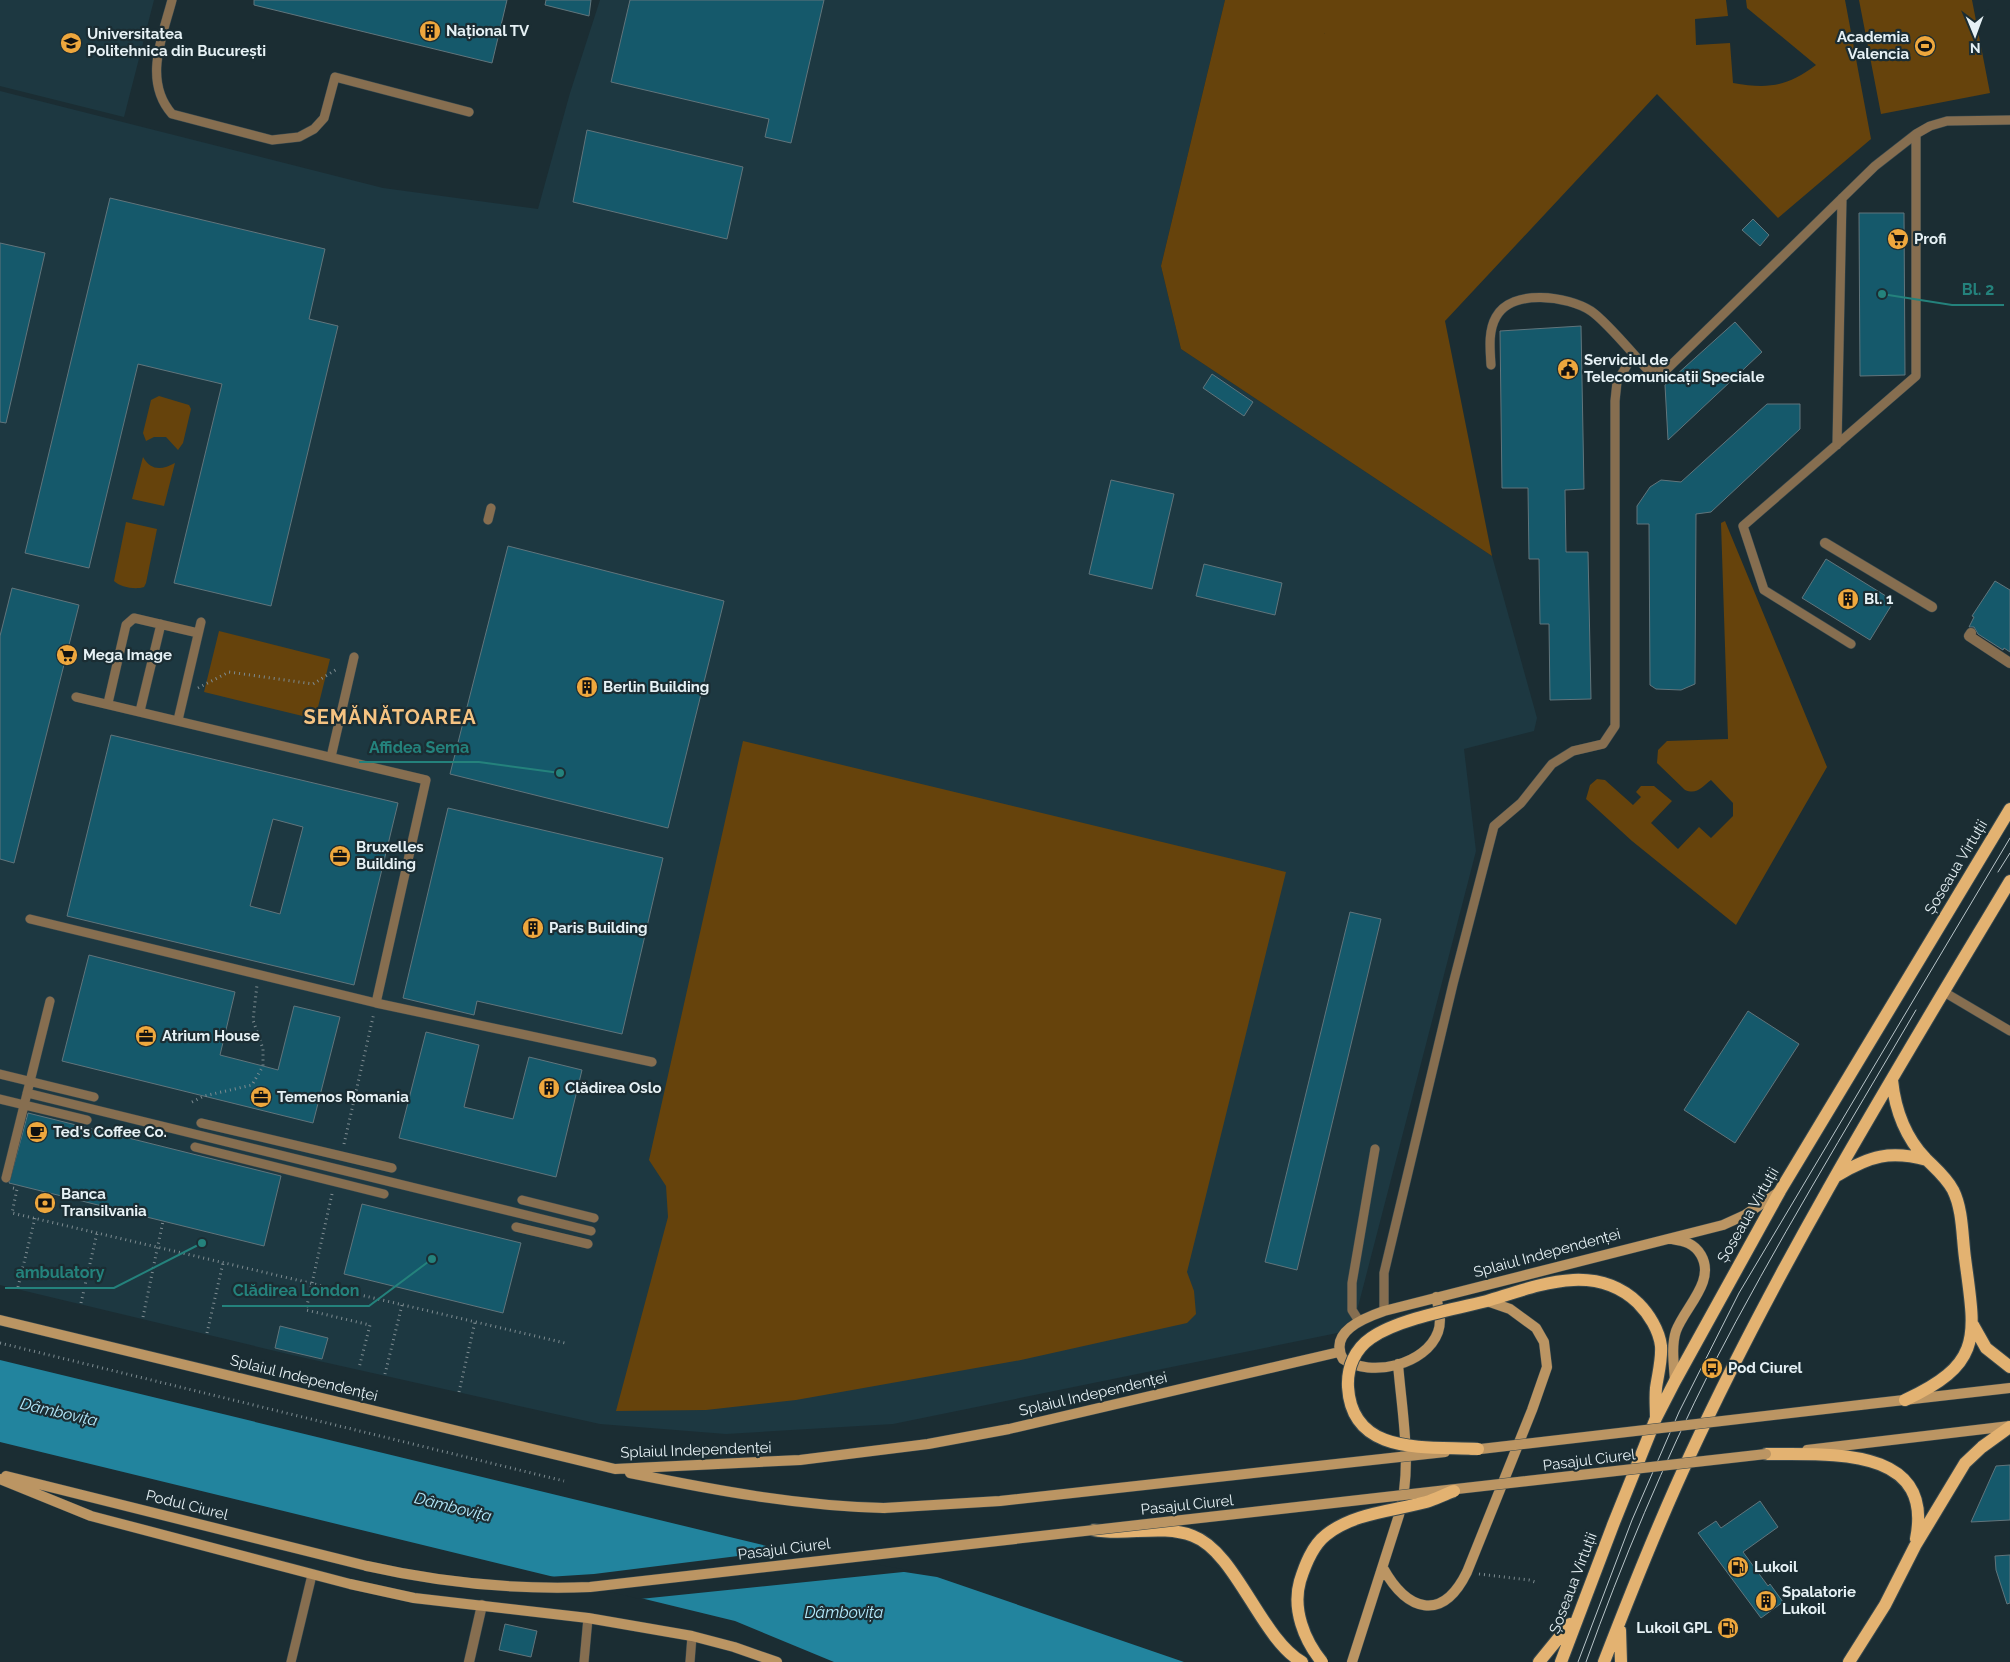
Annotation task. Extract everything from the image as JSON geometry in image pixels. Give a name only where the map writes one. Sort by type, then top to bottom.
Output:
[{"type":"main road","name":"Șoseaua Virtuții","points":[[1561,1662],[1578,1614],[1656,1418],[1675,1381],[1780,1191],[2010,809]]},
{"type":"main road","points":[[1604,1662],[1690,1454],[1761,1313],[1836,1176],[2010,881]]},
{"type":"main road","points":[[1892,1080],[1899,1116],[1926,1160],[1946,1179],[1956,1198],[1973,1324],[1986,1348],[2010,1367]]},
{"type":"main road","points":[[1836,1176],[1878,1156],[1894,1154],[1926,1160]]},
{"type":"main road","name":"Splaiul Independenței","points":[[0,1320],[615,1469],[800,1460],[928,1444],[1009,1429],[1339,1352],[1339,1345],[1344,1334],[1359,1321],[1384,1310],[1734,1221],[1780,1191]]},
{"type":"main road","name":"Splaiul Independenței","points":[[1666,1238],[1688,1242],[1694,1246],[1702,1256],[1706,1267],[1702,1284],[1674,1337],[1675,1381]]},
{"type":"main road","points":[[1478,1449],[1398,1445],[1382,1441],[1369,1432],[1355,1414],[1350,1402],[1348,1379],[1355,1355],[1373,1336],[1406,1322],[1487,1301],[1545,1283],[1571,1278],[1596,1280],[1628,1294],[1649,1317],[1660,1344],[1661,1360],[1655,1399],[1656,1418]]},
{"type":"main road","points":[[1339,1352],[1349,1363],[1362,1367],[1398,1364],[1417,1356],[1434,1340],[1440,1322],[1436,1298]]},
{"type":"main road","points":[[1382,1568],[1400,1594],[1408,1600],[1425,1605],[1442,1602],[1452,1596],[1466,1572],[1532,1410],[1547,1367],[1544,1342],[1536,1328],[1524,1317],[1510,1309],[1487,1301]]},
{"type":"main road","points":[[1905,1400],[1927,1390],[1956,1367],[1965,1352],[1973,1324]]},
{"type":"main road","points":[[1352,1662],[1401,1509],[1405,1484],[1398,1364]]},
{"type":"main road","name":"Pasajul Ciurel","points":[[615,1469],[766,1498],[823,1505],[884,1508],[1000,1502],[2010,1388]]},
{"type":"main road","points":[[1849,1662],[1885,1605],[1915,1546],[1965,1463],[1982,1446],[2010,1427]]},
{"type":"main road","name":"Pasajul Ciurel","points":[[367,1566],[469,1585],[532,1589],[590,1587],[2010,1427]]},
{"type":"main road","points":[[1766,1454],[1858,1458],[1875,1461],[1889,1468],[1909,1486],[1915,1498],[1919,1520],[1915,1546]]},
{"type":"main road","name":"Podul Ciurel","points":[[0,1475],[367,1566]]},
{"type":"main road","points":[[0,1479],[91,1516],[312,1575],[414,1598],[588,1618],[692,1636],[734,1647],[777,1662]]},
{"type":"main road","points":[[1322,1662],[1306,1637],[1297,1605],[1302,1575],[1314,1549],[1325,1536],[1346,1523],[1428,1501],[1454,1491]]},
{"type":"main road","points":[[1094,1530],[1111,1533],[1182,1533],[1204,1541],[1222,1560],[1286,1650],[1302,1662]]},
{"type":"main road","points":[[1539,1662],[1578,1614]]},
{"type":"main road","points":[[1621,1619],[1621,1662]]},
{"type":"street","points":[[1826,543],[1932,607]]},
{"type":"street","points":[[1971,633],[1969,636],[2010,663]]},
{"type":"street","points":[[469,1662],[482,1606]]},
{"type":"lane","points":[[172,0],[158,55],[156,72],[157,87],[162,103],[172,114],[272,140],[299,137],[314,129],[324,118],[334,77],[469,112]]},
{"type":"lane","points":[[1491,365],[1490,329],[1497,315],[1509,304],[1540,298],[1562,299],[1578,304],[1593,312],[1647,369],[1657,372],[1667,369],[1875,166],[1916,134],[1930,126],[1947,122],[2010,120]]},
{"type":"lane","points":[[1851,644],[1764,590],[1743,526],[1916,376],[1916,134]]},
{"type":"lane","points":[[1837,445],[1842,198]]},
{"type":"lane","points":[[1384,1310],[1384,1273],[1428,1098],[1453,984],[1494,826],[1521,803],[1552,764],[1572,751],[1603,744],[1615,726],[1615,401],[1617,382],[1633,355]]},
{"type":"lane","points":[[488,520],[491,508]]},
{"type":"lane","points":[[108,703],[126,625],[134,618],[198,633]]},
{"type":"lane","points":[[178,720],[201,622]]},
{"type":"lane","points":[[140,711],[161,624]]},
{"type":"lane","points":[[331,758],[354,656]]},
{"type":"lane","points":[[76,696],[426,780],[376,1003]]},
{"type":"lane","points":[[30,920],[376,1003],[652,1062]]},
{"type":"lane","points":[[1944,992],[2010,1031]]},
{"type":"lane","points":[[6,1178],[50,1001]]},
{"type":"lane","points":[[0,1074],[94,1097]]},
{"type":"lane","points":[[28,1094],[591,1231]]},
{"type":"lane","points":[[0,1100],[87,1120]]},
{"type":"lane","points":[[201,1123],[392,1168]]},
{"type":"lane","points":[[195,1147],[384,1194]]},
{"type":"lane","points":[[1359,1321],[1352,1310],[1352,1283],[1375,1149]]},
{"type":"lane","points":[[522,1200],[594,1218]]},
{"type":"lane","points":[[516,1227],[588,1244]]},
{"type":"lane","points":[[291,1662],[312,1575]]},
{"type":"lane","points":[[584,1662],[588,1618]]},
{"type":"lane","points":[[690,1662],[692,1636]]},
{"type":"path","points":[[186,686],[200,688],[229,672],[313,684],[354,656]]},
{"type":"path","points":[[192,1102],[204,1096],[252,1085],[263,1066],[263,1049],[253,1020],[256,990],[260,975]]},
{"type":"path","points":[[341,1155],[376,1003]]},
{"type":"path","points":[[6,1178],[4,1186],[18,1189],[12,1213],[565,1344]]},
{"type":"path","points":[[335,1182],[306,1310],[370,1325],[359,1368]]},
{"type":"path","points":[[18,1287],[34,1218]]},
{"type":"path","points":[[143,1317],[163,1221]]},
{"type":"path","points":[[81,1302],[98,1233]]},
{"type":"path","points":[[207,1332],[224,1263]]},
{"type":"path","points":[[385,1374],[402,1305]]},
{"type":"path","points":[[459,1392],[474,1322]]},
{"type":"path","points":[[0,1344],[564,1481]]},
{"type":"path","points":[[1466,1572],[1538,1583]]},
{"type":"shaded area","name":"Universitatea Politehnica din București","points":[[0,0],[154,0],[124,117],[0,86]]},
{"type":"shaded area","points":[[600,0],[1225,0],[1161,266],[1181,349],[1492,556],[1537,718],[1534,731],[1464,749],[1476,851],[1352,1330],[893,1424],[726,1434],[600,1424],[292,1355],[0,1285],[0,91],[383,188],[538,209],[570,93]]},
{"type":"shaded area","points":[[1225,0],[1726,0],[1728,16],[1695,19],[1696,45],[1730,43],[1733,83],[1767,86],[1796,78],[1816,65],[1747,8],[1746,0],[1845,0],[1871,139],[1778,218],[1657,94],[1445,321],[1492,556],[1181,349],[1161,266]]},
{"type":"shaded area","name":"Academia Valencia","points":[[1859,0],[1972,0],[1990,93],[1881,114]]},
{"type":"shaded area","points":[[159,396],[189,405],[191,409],[183,443],[178,450],[166,437],[154,437],[146,441],[143,433],[151,400]]},
{"type":"shaded area","points":[[143,457],[146,462],[157,468],[175,463],[164,506],[132,499]]},
{"type":"shaded area","points":[[1725,521],[1827,767],[1736,925],[1632,841],[1586,799],[1590,785],[1597,779],[1605,780],[1633,805],[1641,797],[1636,792],[1641,786],[1654,786],[1672,801],[1651,823],[1678,849],[1699,827],[1711,838],[1733,816],[1733,803],[1711,780],[1696,791],[1685,790],[1657,763],[1658,750],[1667,741],[1728,739],[1721,523]]},
{"type":"shaded area","points":[[126,522],[157,529],[144,587],[128,587],[114,581]]},
{"type":"shaded area","points":[[219,631],[330,659],[315,719],[204,692]]},
{"type":"shaded area","points":[[743,741],[1286,872],[1187,1272],[1194,1291],[1196,1314],[1187,1323],[1021,1360],[796,1400],[706,1410],[616,1411],[668,1217],[666,1186],[649,1160]]},
{"type":"water","name":"Dâmbovița","points":[[0,1360],[779,1549],[859,1565],[937,1577],[1184,1662],[834,1662],[735,1621],[0,1442]]},
{"type":"pier","points":[[793,1549],[913,1571],[640,1599],[547,1577],[594,1574]]},
{"type":"building","name":"Național TV","points":[[254,0],[507,0],[492,63],[254,5]]},
{"type":"building","points":[[546,0],[591,0],[589,16],[545,5]]},
{"type":"building","points":[[630,0],[824,0],[791,143],[765,137],[769,119],[611,82]]},
{"type":"building","points":[[587,130],[743,167],[727,239],[573,202]]},
{"type":"building","points":[[110,198],[325,249],[309,319],[338,326],[271,606],[174,583],[222,384],[138,364],[89,568],[25,553]]},
{"type":"building","points":[[1859,213],[1904,213],[1905,375],[1860,376]]},
{"type":"building","points":[[1753,219],[1769,235],[1760,246],[1742,230]]},
{"type":"building","points":[[0,243],[45,253],[6,423],[0,422]]},
{"type":"building","points":[[1735,322],[1762,352],[1668,440],[1665,385]]},
{"type":"building","points":[[1581,326],[1584,489],[1565,490],[1566,552],[1588,552],[1591,699],[1550,700],[1549,624],[1540,624],[1539,559],[1529,559],[1528,488],[1502,488],[1500,331]]},
{"type":"building","points":[[1212,374],[1253,402],[1244,416],[1203,388]]},
{"type":"building","points":[[1767,404],[1800,404],[1800,429],[1711,512],[1696,514],[1695,684],[1681,690],[1656,689],[1650,685],[1649,524],[1637,524],[1637,506],[1650,487],[1661,480],[1681,482]]},
{"type":"building","points":[[1111,480],[1174,494],[1152,589],[1089,574]]},
{"type":"building","name":"Berlin Building","points":[[508,546],[724,601],[668,828],[450,774]]},
{"type":"building","name":"Bl. 1","points":[[1826,559],[1894,601],[1870,640],[1802,598]]},
{"type":"building","points":[[1204,564],[1282,583],[1275,615],[1196,596]]},
{"type":"building","points":[[1995,581],[2010,590],[2010,652],[2004,648],[2003,650],[1978,634],[1974,627],[1969,627],[1974,617],[1972,616]]},
{"type":"building","points":[[12,588],[79,605],[14,863],[0,859],[0,636]]},
{"type":"building","name":"Bruxelles Building","points":[[111,735],[398,803],[354,985],[67,916]],"holes":[[[273,819],[303,827],[280,914],[250,906]]]},
{"type":"building","name":"Paris Building","points":[[448,808],[663,858],[622,1034],[477,1001],[474,1015],[403,998]]},
{"type":"building","points":[[1350,912],[1381,919],[1297,1270],[1265,1262]]},
{"type":"building","name":"Atrium House","points":[[89,955],[235,992],[220,1055],[278,1070],[294,1006],[340,1017],[313,1123],[62,1061]]},
{"type":"building","points":[[1748,1011],[1799,1044],[1735,1143],[1684,1110]]},
{"type":"building","name":"Clădirea Oslo","points":[[426,1032],[479,1045],[464,1107],[513,1119],[529,1057],[582,1070],[556,1177],[399,1138]]},
{"type":"building","points":[[28,1113],[281,1176],[264,1246],[9,1183]]},
{"type":"building","points":[[362,1204],[521,1243],[503,1313],[344,1274]]},
{"type":"building","points":[[280,1326],[328,1338],[322,1359],[275,1348]]},
{"type":"building","points":[[2010,1465],[2010,1520],[1971,1522],[1996,1466]]},
{"type":"building","points":[[1760,1501],[1778,1527],[1743,1552],[1768,1586],[1770,1584],[1783,1602],[1761,1618],[1698,1533],[1716,1521],[1721,1528]]},
{"type":"building","points":[[2010,1555],[2010,1603],[2007,1604],[1996,1570],[1995,1556]]},
{"type":"building","points":[[505,1624],[537,1631],[531,1657],[499,1650]]},
{"type":"tram line","points":[[1578,1662],[1632,1520],[1679,1412],[1739,1293],[2010,838]]},
{"type":"tram line","points":[[1998,872],[2010,853]]},
{"type":"tram line","points":[[1586,1662],[1614,1587],[1645,1513],[1677,1439],[1712,1367],[1786,1232],[1916,1010]]},
{"type":"place","name":"Național TV","points":[[430,31]]},
{"type":"place","name":"Universitatea Politehnica din București","points":[[71,43]]},
{"type":"place","name":"Academia Valencia","points":[[1925,46]]},
{"type":"place","name":"Profi","points":[[1898,239]]},
{"type":"place","name":"Bl. 2","points":[[1882,294]]},
{"type":"place","name":"Serviciul de Telecomunicații Speciale","points":[[1568,369]]},
{"type":"place","name":"Bl. 1","points":[[1848,599]]},
{"type":"place","name":"Mega Image","points":[[67,655]]},
{"type":"place","name":"Berlin Building","points":[[587,687]]},
{"type":"place","name":"Affidea Sema","points":[[560,773]]},
{"type":"place","name":"Bruxelles Building","points":[[340,856]]},
{"type":"place","name":"Paris Building","points":[[533,928]]},
{"type":"place","name":"Atrium House","points":[[146,1036]]},
{"type":"place","name":"Clădirea Oslo","points":[[549,1088]]},
{"type":"place","name":"Temenos Romania","points":[[261,1097]]},
{"type":"place","name":"Ted's Coffee Co.","points":[[37,1132]]},
{"type":"place","name":"Banca Transilvania","points":[[45,1203]]},
{"type":"place","name":"ambulatory","points":[[202,1243]]},
{"type":"place","name":"Clădirea London","points":[[432,1259]]},
{"type":"place","name":"Pod Ciurel","points":[[1712,1368]]},
{"type":"place","name":"Lukoil","points":[[1738,1567]]},
{"type":"place","name":"Spalatorie Lukoil","points":[[1766,1601]]},
{"type":"place","name":"Lukoil GPL","points":[[1728,1628]]},
{"type":"district","name":"SEMĂNĂTOAREA","points":[[390,717]]}]
